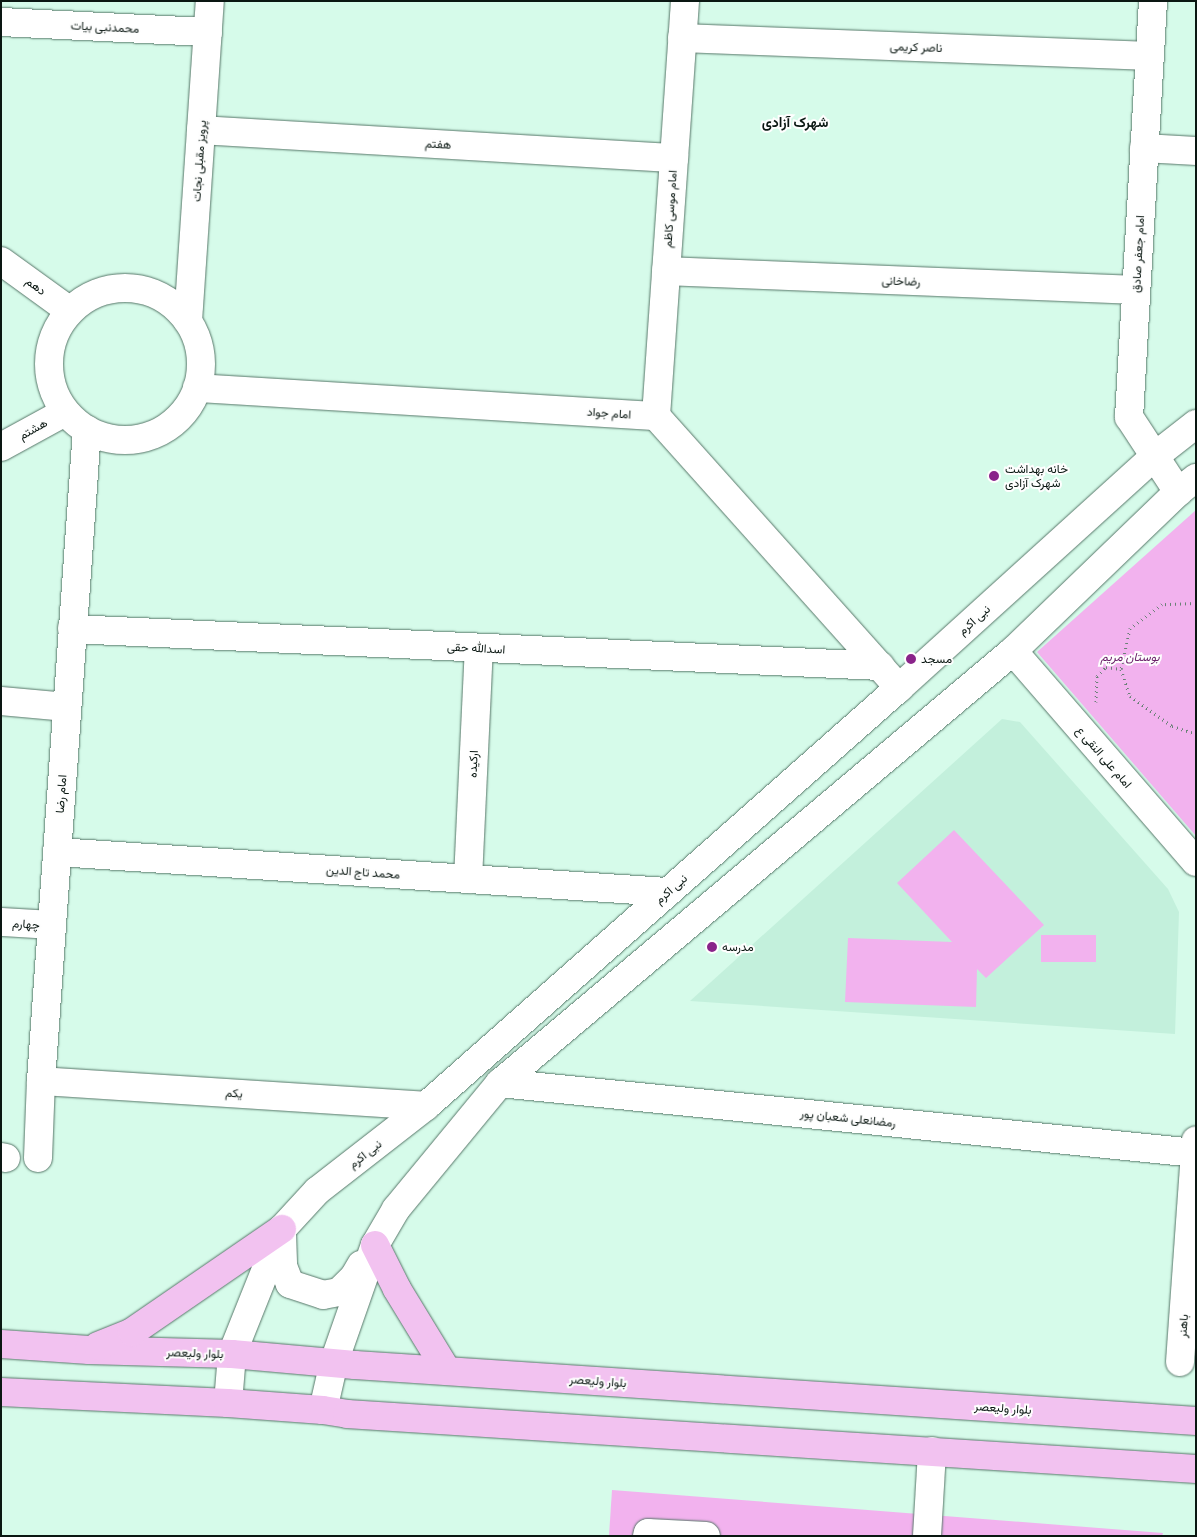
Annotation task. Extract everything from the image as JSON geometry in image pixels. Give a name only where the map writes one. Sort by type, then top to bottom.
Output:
[{"type":"main road","points":[[89,1350],[132,1332],[282,1229]]},
{"type":"main road","points":[[374,1245],[397,1289],[447,1371]]},
{"type":"main road","name":"بلوار ولیعصر","points":[[1,1344],[89,1350],[232,1354],[447,1371],[1196,1421]]},
{"type":"main road","points":[[1,1392],[228,1403],[323,1410],[348,1414],[1196,1469]]},
{"type":"street","name":"پرویز مقبلی نجات","points":[[188,321],[210,1]]},
{"type":"street","name":"امام موسی کاظم","points":[[656,416],[685,1]]},
{"type":"street","name":"امام جعفر صادق","points":[[1153,1],[1129,417],[1155,456],[1187,485]]},
{"type":"street","name":"محمدنبی بیات","points":[[1,22],[208,32]]},
{"type":"street","name":"ناصر کریمی","points":[[682,38],[1150,56]]},
{"type":"street","name":"هفتم","points":[[201,130],[674,158]]},
{"type":"street","points":[[1144,148],[1196,151]]},
{"type":"street","name":"دهم","points":[[1,261],[70,311]]},
{"type":"street","name":"رضاخانی","points":[[666,271],[1136,290]]},
{"type":"street","points":[[130,288],[152,293],[172,304],[188,321],[198,342],[202,365],[197,388],[187,408],[172,424],[152,435],[130,440],[107,438],[86,430],[65,412],[54,392],[48,372],[50,349],[57,329],[70,311],[88,298],[108,290],[130,288]]},
{"type":"street","name":"امام جواد","points":[[197,388],[656,416]]},
{"type":"street","name":"هشتم","points":[[1,447],[65,412]]},
{"type":"street","points":[[656,416],[899,688]]},
{"type":"street","name":"نبی اکرم","points":[[228,1403],[232,1354],[282,1229],[317,1192],[426,1106],[899,688],[1155,456],[1196,424]]},
{"type":"street","name":"امام رضا","points":[[38,1158],[51,925],[86,430]]},
{"type":"street","points":[[282,1229],[283,1266],[290,1284],[323,1296],[339,1292],[354,1277],[396,1209],[500,1084],[1013,651],[1187,485]]},
{"type":"street","name":"اسدالله حقی","points":[[72,629],[880,666]]},
{"type":"street","name":"ارکیده","points":[[468,879],[479,648]]},
{"type":"street","name":"امام علی النقی ع","points":[[1013,651],[1196,862]]},
{"type":"street","points":[[1,702],[67,707]]},
{"type":"street","name":"محمد تاج الدین","points":[[57,852],[668,892]]},
{"type":"street","name":"چهارم","points":[[1,922],[51,925]]},
{"type":"street","name":"یکم","points":[[41,1081],[426,1106]]},
{"type":"street","name":"رمضانعلی شعبان پور","points":[[500,1084],[1195,1147]]},
{"type":"street","name":"باهنر","points":[[1180,1362],[1193,1220],[1195,1147]]},
{"type":"street","points":[[323,1410],[334,1362],[374,1245]]},
{"type":"street","points":[[927,1536],[932,1451]]},
{"type":"street","points":[[648,1536],[648,1534],[706,1536]]},
{"type":"path","points":[[1196,603],[1162,604],[1130,628],[1122,669],[1130,696],[1172,726],[1196,734]]},
{"type":"path","points":[[1096,712],[1097,676],[1106,667],[1122,669]]},
{"type":"shaded area","points":[[1002,719],[1020,722],[1168,889],[1179,912],[1175,1034],[690,1001]]},
{"type":"green space","name":"بوستان مریم","points":[[1196,510],[1196,836],[1037,652]]},
{"type":"green space","points":[[954,830],[1044,925],[986,978],[977,969],[976,1007],[845,1002],[848,938],[952,942],[897,883]]},
{"type":"green space","points":[[1041,935],[1096,935],[1096,962],[1041,962]]},
{"type":"green space","points":[[612,1490],[1163,1533],[1162,1536],[609,1536]]},
{"type":"place","name":"خانه بهداشت شهرک آزادی","points":[[994,476]]},
{"type":"place","name":"مسجد","points":[[911,659]]},
{"type":"place","name":"مدرسه","points":[[712,947]]},
{"type":"district","name":"شهرک آزادی","points":[[795,122]]}]
